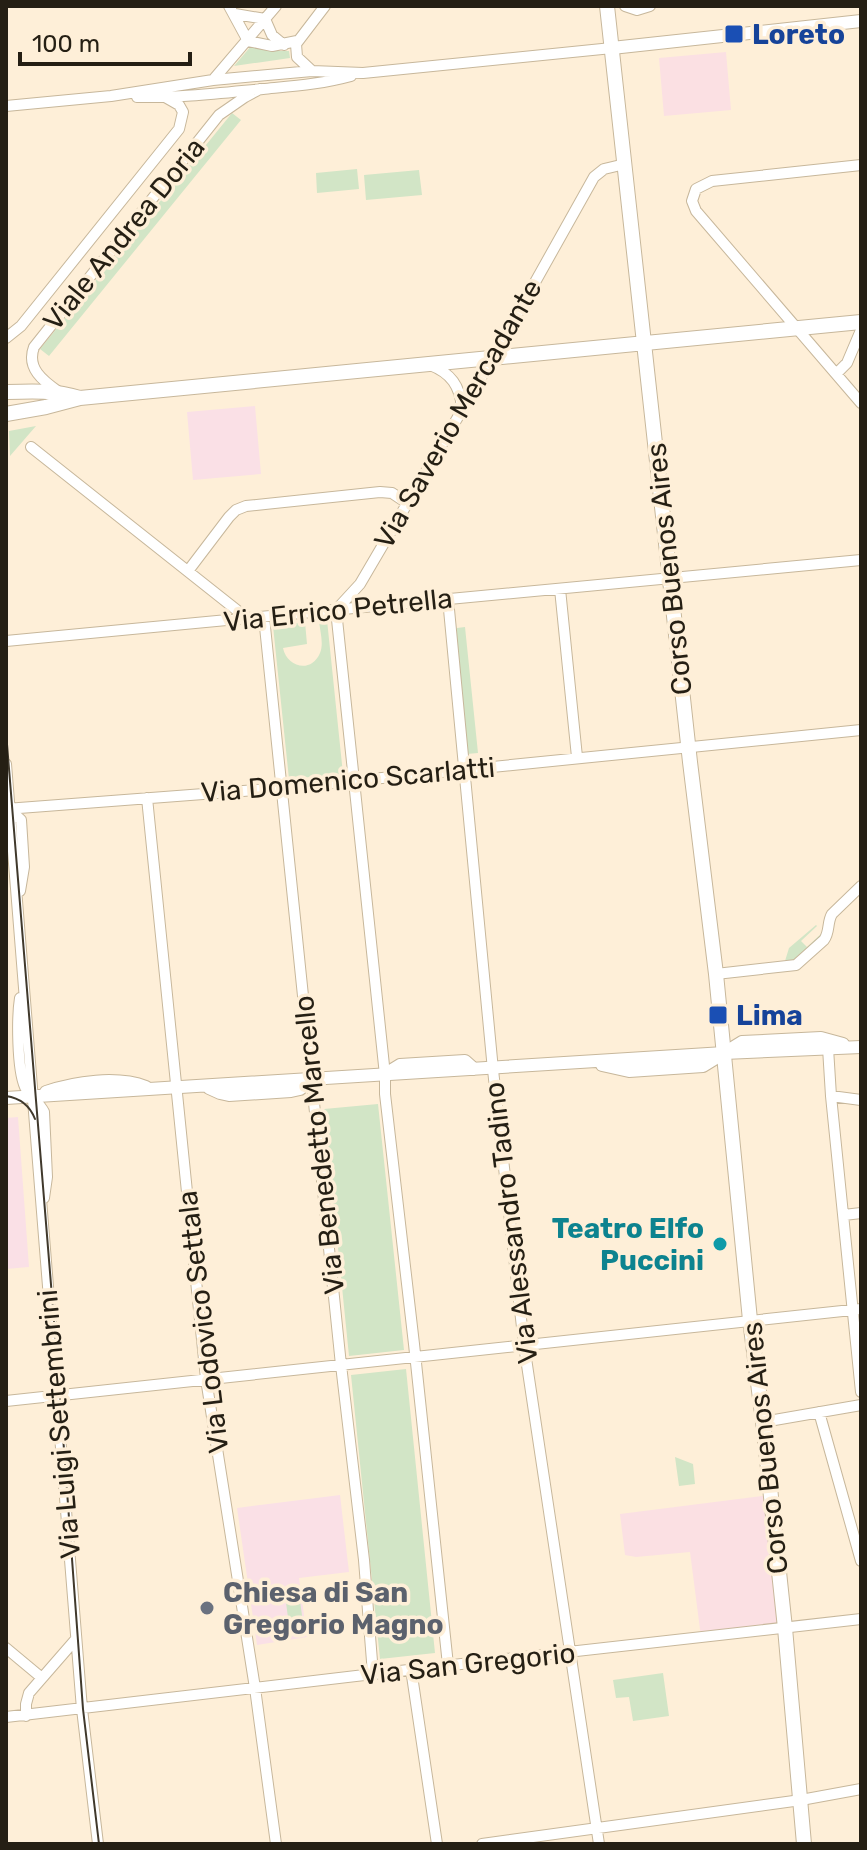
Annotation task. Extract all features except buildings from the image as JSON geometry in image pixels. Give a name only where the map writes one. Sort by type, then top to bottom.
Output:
[{"type":"main road","points":[[609,6],[612,48]]},
{"type":"main road","name":"Corso Buenos Aires","points":[[612,48],[725,1052],[750,1320],[785,1628],[804,1844]]},
{"type":"main road","points":[[6,392],[80,398],[861,322]]},
{"type":"main road","points":[[6,414],[60,398]]},
{"type":"street","points":[[213,80],[276,6]]},
{"type":"street","points":[[312,71],[297,57],[297,41],[325,6]]},
{"type":"street","points":[[625,6],[637,10],[650,6]]},
{"type":"street","points":[[232,10],[265,19]]},
{"type":"street","points":[[232,10],[248,41]]},
{"type":"street","points":[[265,19],[272,35],[284,45]]},
{"type":"street","points":[[6,106],[111,96],[213,80],[312,71],[363,73],[861,21]]},
{"type":"street","points":[[248,41],[266,45],[297,41]]},
{"type":"street","points":[[111,96],[223,94],[327,82],[363,73]]},
{"type":"street","points":[[223,94],[247,77]]},
{"type":"street","name":"Viale Andrea Doria","points":[[60,398],[34,367],[31,357],[34,347],[219,115],[260,89]]},
{"type":"street","name":"Viale Andrea Doria","points":[[6,338],[21,326],[179,129],[183,112],[179,105],[165,97]]},
{"type":"street","name":"Via Saverio Mercadante","points":[[336,610],[360,584],[594,177],[604,169],[625,164]]},
{"type":"street","points":[[861,165],[712,181],[700,186],[692,197],[696,211],[861,403]]},
{"type":"street","points":[[836,374],[847,363],[861,330]]},
{"type":"street","points":[[430,365],[449,375],[459,390],[462,408]]},
{"type":"street","points":[[31,447],[248,619]]},
{"type":"street","points":[[188,571],[229,517],[246,506],[380,492],[392,493],[407,503]]},
{"type":"street","name":"Via Errico Petrella","points":[[6,641],[861,560]]},
{"type":"street","points":[[560,589],[577,757]]},
{"type":"street","name":"Via Alessandro Tadino","points":[[448,599],[493,1068],[524,1345],[599,1844]]},
{"type":"street","points":[[336,610],[448,1665]]},
{"type":"street","name":"Via Benedetto Marcello","points":[[264,617],[364,1560],[373,1674]]},
{"type":"street","name":"Via Domenico Scarlatti","points":[[8,814],[861,730]]},
{"type":"street","name":"Via Luigi Settembrini","points":[[6,764],[8,814],[21,820],[24,873],[17,905],[82,1709],[98,1844]]},
{"type":"street","name":"Via Lodovico Settala","points":[[147,798],[206,1379],[255,1688],[276,1844]]},
{"type":"street","points":[[716,974],[796,965],[827,936],[829,918],[861,886]]},
{"type":"street","points":[[6,1098],[596,1061],[629,1071],[703,1066],[742,1042],[821,1038],[856,1047]]},
{"type":"street","points":[[725,1052],[856,1047]]},
{"type":"street","points":[[828,1048],[844,1215],[857,1310],[861,1392]]},
{"type":"street","points":[[831,1096],[861,1100]]},
{"type":"street","points":[[6,1107],[32,1097]]},
{"type":"street","points":[[844,1215],[861,1213]]},
{"type":"street","points":[[6,1401],[857,1310]]},
{"type":"street","points":[[763,1422],[861,1405]]},
{"type":"street","points":[[819,1412],[861,1561]]},
{"type":"street","name":"Via San Gregorio","points":[[6,1717],[861,1619]]},
{"type":"street","points":[[26,1716],[27,1697],[76,1639]]},
{"type":"street","points":[[6,1648],[42,1678]]},
{"type":"street","points":[[411,1669],[437,1844]]},
{"type":"street","points":[[482,1844],[861,1789]]},
{"type":"shaded area","points":[[726,52],[731,110],[664,116],[659,58]]},
{"type":"shaded area","points":[[255,406],[261,474],[193,480],[187,412]]},
{"type":"shaded area","points":[[18,1117],[29,1267],[6,1269],[6,1118]]},
{"type":"shaded area","points":[[340,1495],[349,1572],[299,1578],[307,1637],[257,1645],[237,1508]]},
{"type":"shaded area","points":[[770,1495],[784,1628],[701,1637],[690,1552],[636,1557],[625,1555],[620,1514]]},
{"type":"green space","points":[[252,45],[273,51],[289,51],[290,58],[234,66]]},
{"type":"green space","points":[[232,113],[241,120],[49,356],[40,349]]},
{"type":"green space","points":[[357,169],[359,189],[317,193],[316,173]]},
{"type":"green space","points":[[419,170],[422,195],[366,200],[364,175]]},
{"type":"green space","points":[[36,426],[10,456],[9,431]]},
{"type":"green space","points":[[327,620],[343,774],[289,779],[273,626],[305,622],[307,644],[283,648],[289,660],[305,666],[316,660],[320,653],[319,621]]},
{"type":"green space","points":[[465,627],[478,753],[467,754],[455,636],[457,628]]},
{"type":"green space","points":[[816,925],[801,941],[807,947],[824,933],[799,959],[786,963],[789,948]]},
{"type":"green space","points":[[378,1104],[404,1350],[349,1356],[324,1109]]},
{"type":"green space","points":[[406,1369],[435,1653],[380,1659],[351,1375]]},
{"type":"green space","points":[[675,1457],[693,1464],[695,1484],[679,1486]]},
{"type":"green space","points":[[298,1586],[304,1630],[290,1632],[284,1588]]},
{"type":"green space","points":[[663,1673],[669,1716],[633,1721],[629,1697],[616,1698],[613,1680]]},
{"type":"tram line","points":[[6,732],[83,1709],[99,1844]]},
{"type":"tram line","points":[[6,1096],[24,1103],[35,1119]]},
{"type":"place","name":"Loreto","points":[[734,34]]},
{"type":"place","name":"Lima","points":[[718,1015]]},
{"type":"place","name":"Teatro Elfo Puccini","points":[[720,1244]]},
{"type":"place","name":"Chiesa di San Gregorio Magno","points":[[207,1608]]}]
